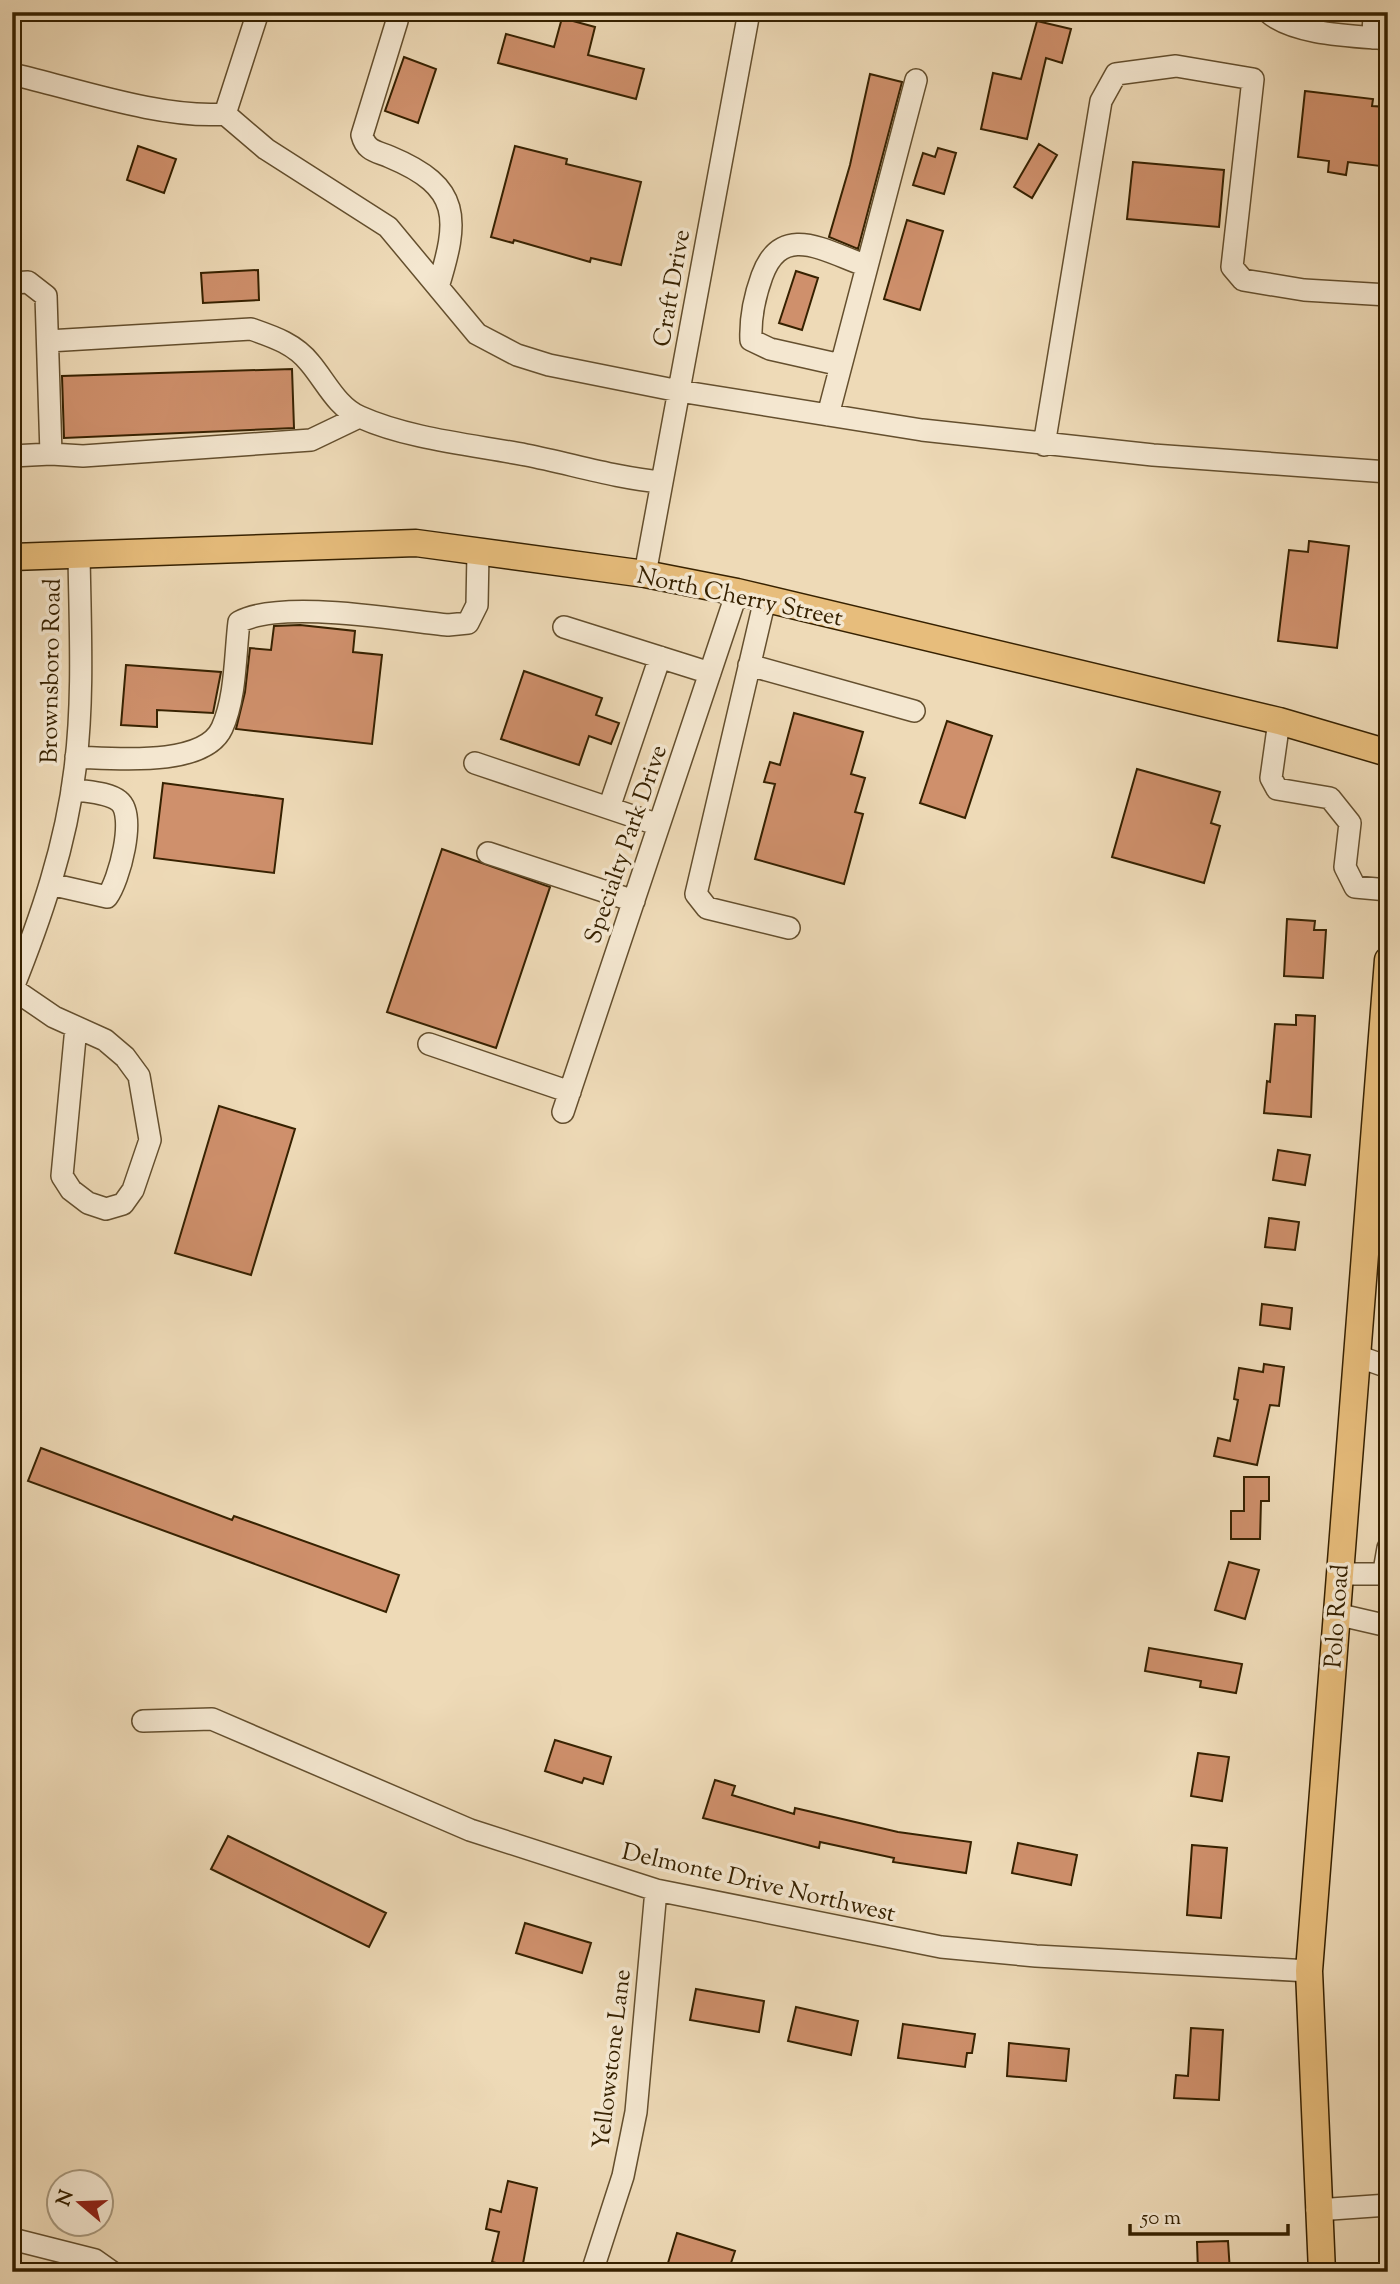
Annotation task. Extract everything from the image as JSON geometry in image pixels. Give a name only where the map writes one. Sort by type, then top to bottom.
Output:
[{"type":"main road","name":"North Cherry Street","points":[[12,557],[416,543],[645,574],[737,592],[1279,721],[1388,753]]},
{"type":"main road","name":"Polo Road","points":[[1322,2272],[1317,2210],[1309,1971],[1388,960]]},
{"type":"street","points":[[225,114],[258,12]]},
{"type":"street","name":"Craft Drive","points":[[645,574],[748,12]]},
{"type":"street","points":[[1268,12],[1279,23],[1380,38],[1374,12]]},
{"type":"street","points":[[397,21],[362,135],[364,144],[369,149],[418,170],[440,187],[450,204],[453,226],[439,287]]},
{"type":"street","points":[[1044,445],[1101,101],[1116,74],[1176,66],[1253,79],[1232,267],[1236,275],[1243,280],[1304,290],[1388,295]]},
{"type":"street","points":[[16,75],[163,109],[203,116],[225,114],[266,149],[388,228],[477,334],[517,355],[548,365],[679,391],[1044,445],[1388,471]]},
{"type":"street","points":[[828,415],[916,80]]},
{"type":"street","points":[[841,365],[770,349],[751,340],[753,301],[772,253],[785,245],[796,244],[867,266]]},
{"type":"street","points":[[12,283],[28,282],[46,296],[51,454]]},
{"type":"street","points":[[48,341],[251,329],[278,338],[296,349],[338,401],[359,417],[449,440],[580,466],[627,479],[662,482]]},
{"type":"street","points":[[12,456],[83,456],[311,440],[359,417]]},
{"type":"street","points":[[76,757],[163,758],[191,750],[215,738],[227,712],[239,622],[250,616],[284,611],[448,625],[468,623],[477,606],[478,552]]},
{"type":"street","name":"Brownsboro Road","points":[[13,989],[50,884],[72,789],[81,707],[79,554]]},
{"type":"street","name":"Specialty Park Drive","points":[[429,1044],[567,1102],[737,592]]},
{"type":"street","points":[[765,599],[696,894],[708,908],[789,928]]},
{"type":"street","points":[[564,627],[710,673]]},
{"type":"street","points":[[609,808],[660,657]]},
{"type":"street","points":[[749,665],[914,711]]},
{"type":"street","points":[[1279,721],[1271,778],[1277,789],[1330,798],[1350,823],[1345,867],[1356,887],[1388,890]]},
{"type":"street","points":[[475,763],[659,825]]},
{"type":"street","points":[[50,884],[107,897],[116,886],[128,820],[126,807],[116,798],[72,789]]},
{"type":"street","points":[[488,853],[634,901]]},
{"type":"street","points":[[13,989],[54,1017],[106,1040],[125,1057],[139,1076],[150,1140],[133,1190],[123,1204],[106,1209],[88,1203],[71,1190],[62,1176],[76,1027]]},
{"type":"street","points":[[1357,1356],[1388,1367]]},
{"type":"street","points":[[1339,1574],[1378,1574],[1387,1565],[1388,1548]]},
{"type":"street","points":[[1336,1614],[1388,1626]]},
{"type":"street","name":"Delmonte Drive Northwest","points":[[143,1721],[212,1719],[471,1830],[656,1890],[941,1947],[1036,1956],[1309,1971]]},
{"type":"street","name":"Yellowstone Lane","points":[[593,2272],[623,2176],[636,2112],[656,1890]]},
{"type":"street","points":[[1317,2210],[1388,2205]]},
{"type":"street","points":[[12,2239],[95,2260],[112,2272]]},
{"type":"building","points":[[562,18],[595,27],[588,55],[644,69],[636,99],[498,63],[506,34],[554,47]]},
{"type":"building","points":[[1037,21],[1071,29],[1062,63],[1046,58],[1027,139],[981,129],[993,73],[1021,79]]},
{"type":"building","points":[[404,57],[436,69],[418,123],[385,111]]},
{"type":"building","points":[[870,74],[902,82],[858,249],[829,237],[850,165]]},
{"type":"building","points":[[1305,91],[1373,99],[1372,106],[1387,107],[1380,166],[1348,162],[1346,175],[1328,172],[1329,161],[1298,157]]},
{"type":"building","points":[[1039,144],[1057,155],[1032,198],[1014,187]]},
{"type":"building","points":[[138,146],[176,159],[164,193],[127,180]]},
{"type":"building","points":[[515,146],[567,159],[566,164],[641,182],[621,265],[591,258],[590,262],[514,240],[513,243],[491,237]]},
{"type":"building","points":[[938,148],[956,153],[944,194],[913,185],[923,153],[935,157]]},
{"type":"building","points":[[1133,162],[1224,170],[1219,227],[1127,219]]},
{"type":"building","points":[[907,220],[943,231],[920,310],[884,299]]},
{"type":"building","points":[[258,270],[259,300],[203,303],[201,273]]},
{"type":"building","points":[[796,271],[818,278],[802,330],[779,323]]},
{"type":"building","points":[[292,369],[294,428],[64,438],[62,376]]},
{"type":"building","points":[[1309,541],[1349,546],[1337,648],[1278,641],[1289,550],[1308,552]]},
{"type":"building","points":[[300,625],[355,631],[353,652],[382,655],[372,744],[236,729],[245,692],[250,648],[271,650],[274,626]]},
{"type":"building","points":[[126,665],[221,672],[213,713],[157,710],[157,727],[121,725]]},
{"type":"building","points":[[524,671],[602,698],[596,715],[619,723],[611,744],[589,736],[579,765],[501,739]]},
{"type":"building","points":[[794,713],[863,732],[851,774],[865,778],[855,812],[863,814],[844,884],[755,859],[775,784],[764,782],[770,762],[780,765]]},
{"type":"building","points":[[947,721],[992,736],[965,818],[920,803]]},
{"type":"building","points":[[1137,769],[1220,792],[1211,823],[1220,826],[1204,883],[1112,857]]},
{"type":"building","points":[[163,783],[283,799],[274,873],[154,858]]},
{"type":"building","points":[[442,849],[550,887],[496,1048],[387,1012]]},
{"type":"building","points":[[1287,919],[1315,921],[1314,930],[1326,930],[1323,978],[1284,976]]},
{"type":"building","points":[[1296,1015],[1315,1016],[1311,1117],[1264,1113],[1267,1081],[1270,1082],[1275,1024],[1296,1025]]},
{"type":"building","points":[[219,1106],[295,1129],[251,1275],[175,1253]]},
{"type":"building","points":[[1278,1150],[1310,1155],[1305,1185],[1273,1180]]},
{"type":"building","points":[[1269,1218],[1299,1222],[1295,1250],[1265,1247]]},
{"type":"building","points":[[1262,1304],[1292,1308],[1290,1329],[1260,1325]]},
{"type":"building","points":[[1264,1364],[1284,1367],[1279,1406],[1270,1405],[1257,1465],[1214,1456],[1218,1438],[1230,1441],[1238,1400],[1234,1399],[1239,1368],[1263,1372]]},
{"type":"building","points":[[41,1448],[232,1520],[234,1516],[399,1575],[386,1612],[28,1481]]},
{"type":"building","points":[[1244,1477],[1269,1477],[1269,1501],[1261,1501],[1260,1539],[1231,1539],[1231,1511],[1244,1511]]},
{"type":"building","points":[[1229,1562],[1259,1570],[1245,1619],[1215,1610]]},
{"type":"building","points":[[1149,1648],[1242,1664],[1236,1693],[1200,1687],[1201,1681],[1145,1671]]},
{"type":"building","points":[[555,1740],[611,1757],[603,1784],[584,1778],[582,1783],[545,1771]]},
{"type":"building","points":[[1198,1753],[1229,1757],[1222,1801],[1191,1796]]},
{"type":"building","points":[[715,1780],[735,1786],[732,1795],[794,1814],[795,1808],[898,1832],[971,1842],[966,1873],[893,1862],[894,1858],[820,1842],[819,1848],[703,1818]]},
{"type":"building","points":[[228,1836],[386,1913],[369,1947],[211,1869]]},
{"type":"building","points":[[1018,1843],[1077,1855],[1071,1885],[1012,1873]]},
{"type":"building","points":[[1192,1845],[1227,1848],[1221,1918],[1187,1915]]},
{"type":"building","points":[[525,1923],[591,1943],[582,1973],[516,1953]]},
{"type":"building","points":[[696,1989],[764,2001],[759,2032],[690,2020]]},
{"type":"building","points":[[796,2007],[858,2021],[851,2055],[788,2041]]},
{"type":"building","points":[[903,2024],[975,2034],[972,2053],[967,2053],[965,2067],[898,2058]]},
{"type":"building","points":[[1191,2028],[1223,2030],[1219,2100],[1174,2098],[1176,2075],[1188,2076]]},
{"type":"building","points":[[1009,2043],[1069,2049],[1066,2081],[1007,2076]]},
{"type":"building","points":[[508,2181],[537,2188],[522,2269],[492,2262],[499,2232],[486,2229],[490,2209],[501,2212]]},
{"type":"building","points":[[677,2233],[735,2251],[728,2272],[695,2272],[668,2263]]},
{"type":"building","points":[[1228,2241],[1230,2272],[1198,2272],[1197,2242]]}]
